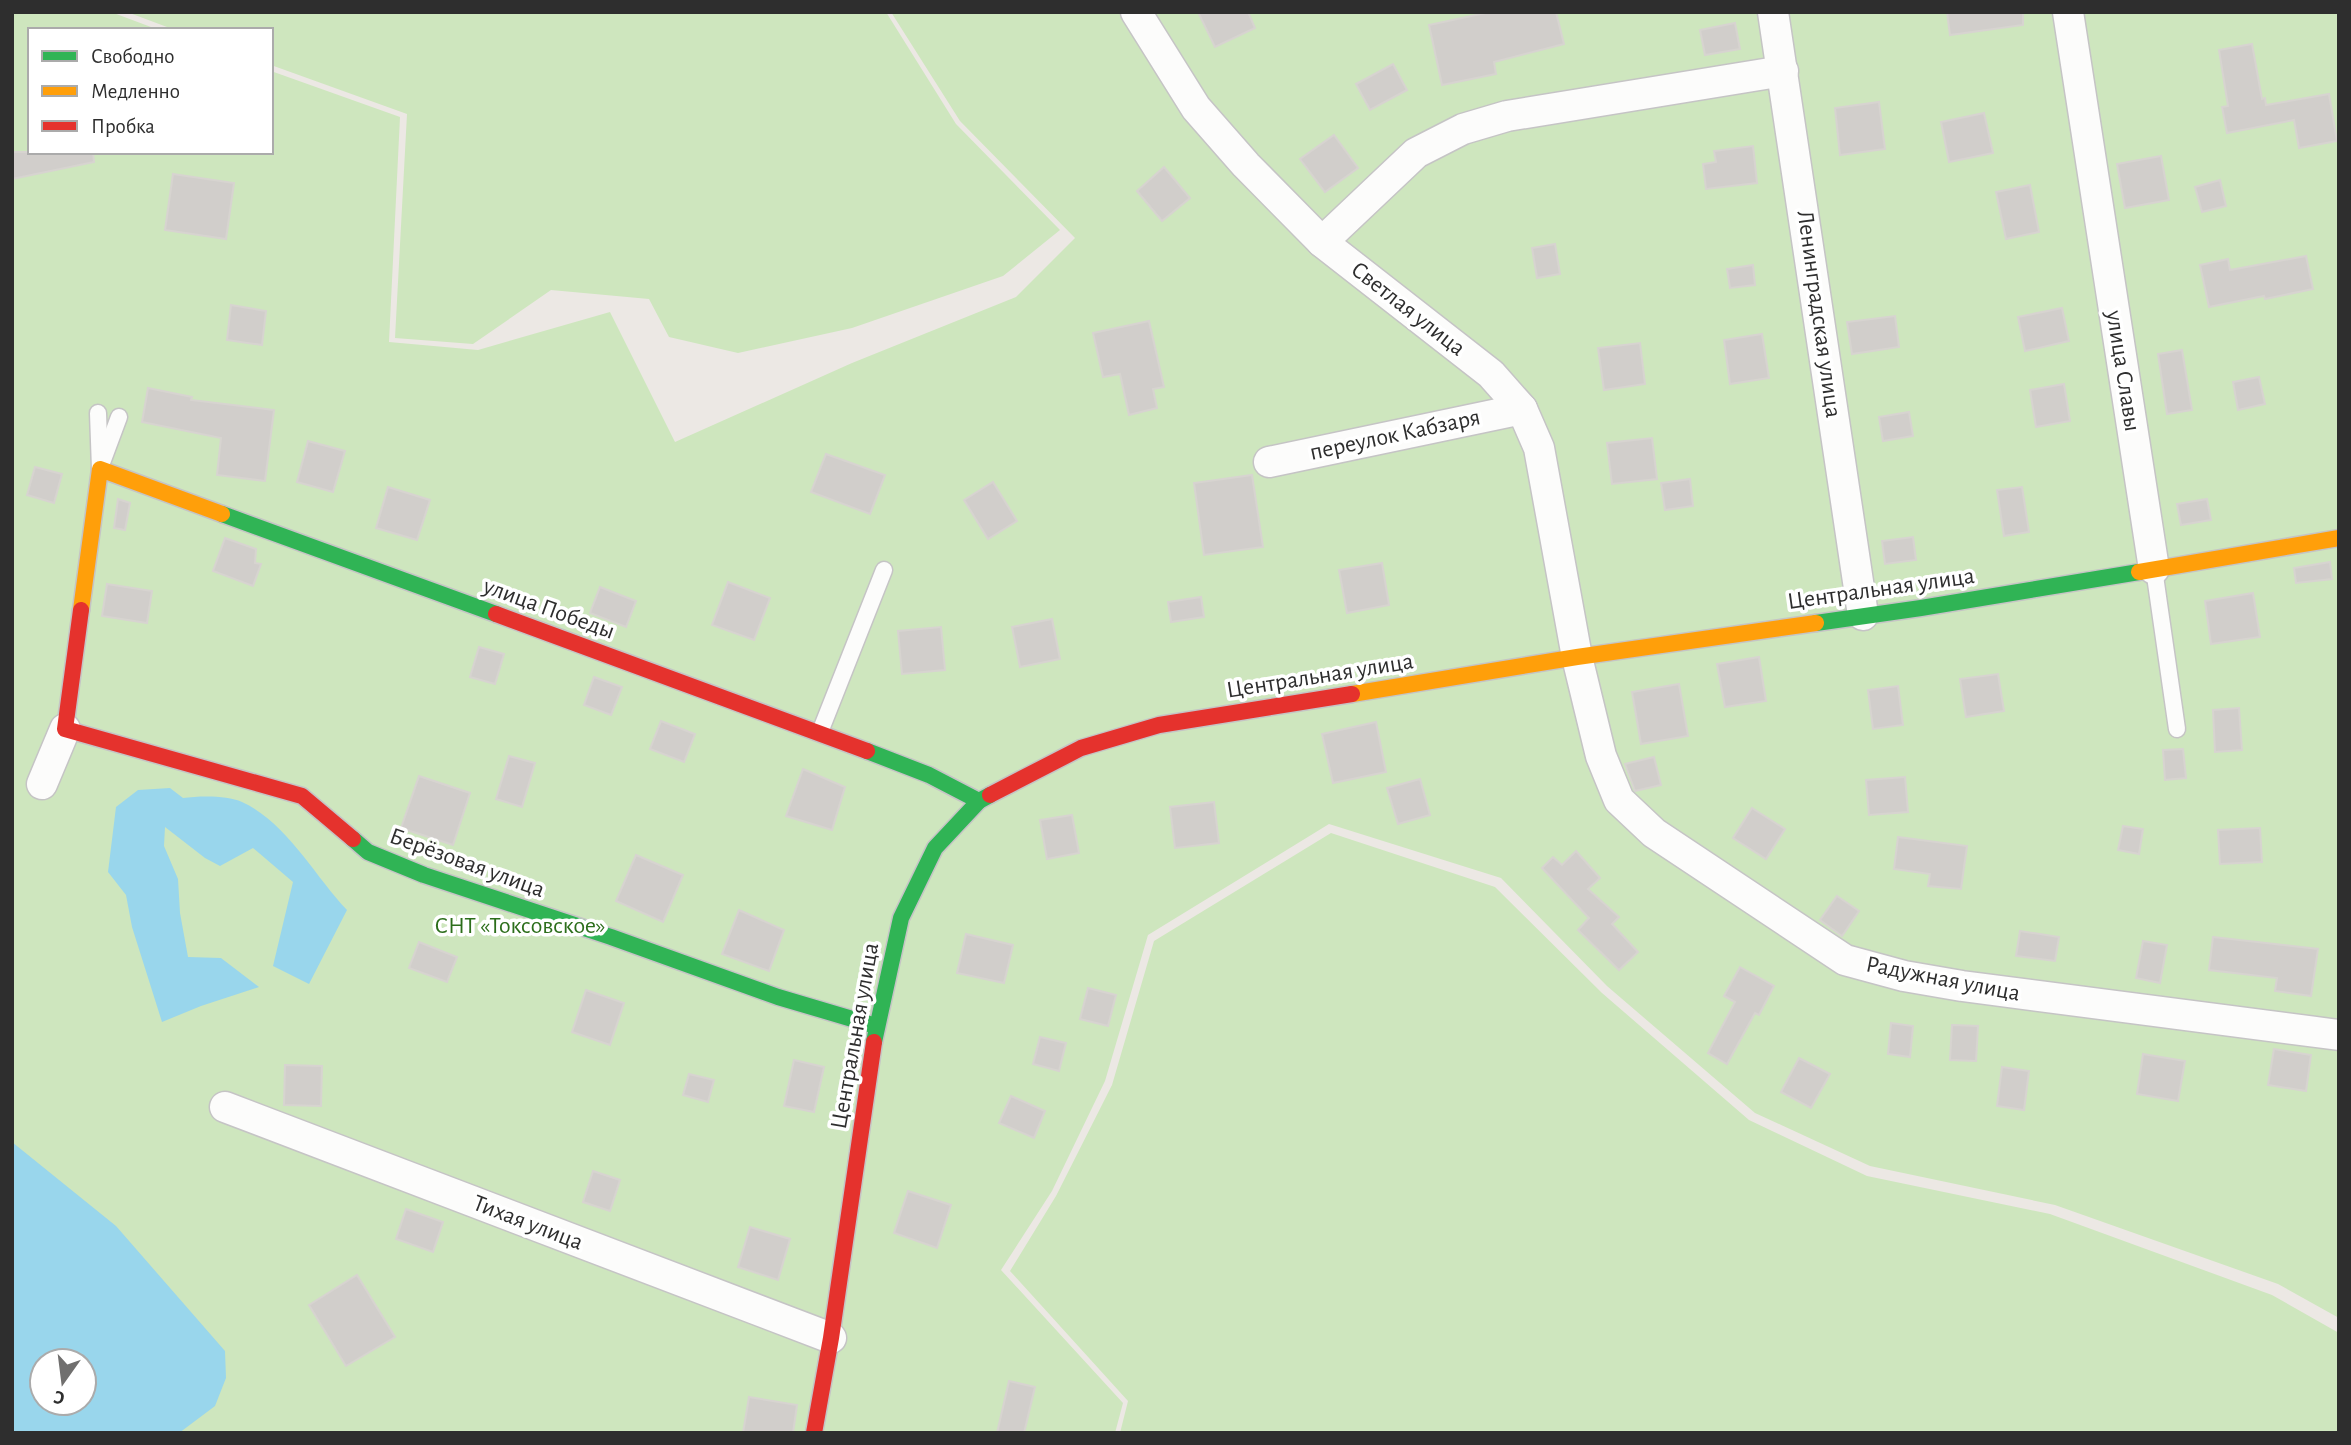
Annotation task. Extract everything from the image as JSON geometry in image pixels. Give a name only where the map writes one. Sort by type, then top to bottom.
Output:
[{"type":"street","name":"Светлая улица","points":[[1136,12],[1196,108],[1246,165],[1322,242],[1491,374],[1521,409],[1539,448],[1577,657]]},
{"type":"street","name":"Ленинградская улица","points":[[1773,12],[1863,615]]},
{"type":"street","name":"улица Славы","points":[[2068,12],[2154,569]]},
{"type":"street","points":[[1322,242],[1416,153],[1463,130],[1507,116],[1783,71]]},
{"type":"street","name":"переулок Кабзаря","points":[[1269,462],[1521,409]]},
{"type":"street","points":[[42,784],[65,729],[100,469]]},
{"type":"street","name":"улица Победы","points":[[100,469],[820,732],[929,775],[979,801]]},
{"type":"street","name":"Центральная улица","points":[[814,1433],[831,1338],[876,1026],[901,918],[935,848],[979,801],[1081,748],[1159,725],[2339,538]]},
{"type":"street","name":"Радужная улица","points":[[1577,657],[1601,756],[1619,800],[1654,834],[1845,960],[1904,976],[1962,986],[2339,1035]]},
{"type":"street","name":"Берёзовая улица","points":[[65,729],[302,796],[368,852],[424,875],[611,937],[778,997],[876,1026]]},
{"type":"street","name":"Тихая улица","points":[[225,1107],[831,1338]]},
{"type":"lane","points":[[98,413],[100,469]]},
{"type":"lane","points":[[100,469],[119,417]]},
{"type":"lane","name":"улица Славы","points":[[2154,569],[2177,729]]},
{"type":"lane","points":[[820,732],[884,570]]},
{"type":"green space","name":"СНТ «Токсовское»","points":[[12,12],[111,12],[154,28],[28,28],[28,154],[273,154],[273,72],[400,117],[389,342],[478,350],[610,312],[675,442],[852,363],[1016,297],[1075,238],[960,121],[891,12],[2339,12],[2339,1318],[2278,1284],[2055,1205],[1870,1166],[1755,1113],[1607,986],[1501,878],[1329,824],[1148,935],[1105,1081],[1052,1191],[1001,1270],[1123,1403],[1115,1433],[12,1433]]},
{"type":"green space","points":[[127,12],[886,12],[956,124],[1060,230],[1003,276],[852,328],[738,353],[669,337],[649,299],[551,290],[473,344],[395,338],[407,114],[273,66],[273,28],[170,28]]},
{"type":"green space","points":[[1331,833],[1495,887],[1602,993],[1749,1120],[1867,1176],[2050,1214],[2272,1295],[2339,1333],[2339,1433],[1120,1433],[1128,1401],[1010,1271],[1056,1196],[1112,1085],[1154,941]]},
{"type":"water","points":[[170,788],[183,798],[229,798],[258,811],[299,850],[347,910],[309,984],[273,966],[293,882],[253,848],[220,866],[205,858],[165,827],[164,846],[178,879],[180,913],[188,957],[221,958],[259,987],[162,1022],[132,927],[126,895],[108,872],[116,807],[138,790]]},
{"type":"water","points":[[12,1142],[116,1226],[225,1351],[226,1378],[215,1406],[179,1433],[12,1433]]},
{"type":"building","points":[[1198,12],[1248,12],[1255,28],[1215,47]]},
{"type":"building","points":[[1490,12],[1556,12],[1564,44],[1494,62],[1496,74],[1442,85],[1429,25]]},
{"type":"building","points":[[1947,12],[2023,12],[2023,25],[1950,35]]},
{"type":"building","points":[[1735,23],[1740,49],[1705,55],[1700,30]]},
{"type":"building","points":[[2252,44],[2262,99],[2265,98],[2266,105],[2329,94],[2337,141],[2299,148],[2294,120],[2227,133],[2222,107],[2228,106],[2219,50]]},
{"type":"building","points":[[1393,64],[1407,90],[1370,110],[1356,84]]},
{"type":"building","points":[[1879,102],[1885,149],[1840,155],[1835,108]]},
{"type":"building","points":[[1984,113],[1993,153],[1949,162],[1941,122]]},
{"type":"building","points":[[1334,135],[1358,168],[1325,192],[1300,159]]},
{"type":"building","points":[[1753,146],[1757,183],[1706,189],[1703,164],[1716,162],[1714,151]]},
{"type":"building","points":[[12,152],[93,154],[94,162],[12,179]]},
{"type":"building","points":[[2161,156],[2169,200],[2125,208],[2117,164]]},
{"type":"building","points":[[1164,167],[1190,198],[1162,221],[1137,191]]},
{"type":"building","points":[[173,174],[234,183],[226,239],[165,230]]},
{"type":"building","points":[[2220,180],[2226,206],[2202,212],[2195,187]]},
{"type":"building","points":[[2030,185],[2039,232],[2006,239],[1996,192]]},
{"type":"building","points":[[1555,244],[1560,274],[1537,278],[1532,248]]},
{"type":"building","points":[[2306,256],[2313,289],[2209,307],[2200,265],[2228,259],[2230,270]]},
{"type":"building","points":[[1753,265],[1755,285],[1730,288],[1727,269]]},
{"type":"building","points":[[231,305],[266,311],[262,345],[227,340]]},
{"type":"building","points":[[2062,308],[2069,341],[2025,351],[2018,317]]},
{"type":"building","points":[[1895,316],[1899,347],[1852,354],[1847,322]]},
{"type":"building","points":[[1149,321],[1164,387],[1153,389],[1157,408],[1129,415],[1120,374],[1103,377],[1093,333]]},
{"type":"building","points":[[1762,334],[1769,378],[1730,384],[1724,340]]},
{"type":"building","points":[[1640,343],[1645,384],[1604,390],[1598,348]]},
{"type":"building","points":[[2182,350],[2192,410],[2167,414],[2158,354]]},
{"type":"building","points":[[2259,377],[2265,404],[2238,410],[2233,382]]},
{"type":"building","points":[[2064,384],[2070,421],[2036,427],[2030,390]]},
{"type":"building","points":[[148,388],[192,397],[191,400],[274,410],[265,481],[217,475],[221,438],[142,422]]},
{"type":"building","points":[[1909,412],[1913,436],[1883,441],[1879,417]]},
{"type":"building","points":[[1652,438],[1657,479],[1612,484],[1607,443]]},
{"type":"building","points":[[308,441],[345,451],[333,492],[297,482]]},
{"type":"building","points":[[826,454],[885,475],[870,514],[811,492]]},
{"type":"building","points":[[35,467],[62,474],[54,503],[27,495]]},
{"type":"building","points":[[1252,475],[1263,547],[1204,555],[1194,483]]},
{"type":"building","points":[[1690,479],[1693,506],[1665,510],[1661,483]]},
{"type":"building","points":[[993,482],[1017,521],[988,539],[964,500]]},
{"type":"building","points":[[388,487],[430,500],[417,540],[376,528]]},
{"type":"building","points":[[2022,487],[2029,532],[2004,536],[1997,490]]},
{"type":"building","points":[[118,499],[130,503],[125,530],[114,528]]},
{"type":"building","points":[[2207,499],[2211,520],[2181,525],[2177,504]]},
{"type":"building","points":[[1913,537],[1916,560],[1885,564],[1882,541]]},
{"type":"building","points":[[225,538],[256,549],[255,563],[261,564],[253,586],[213,571]]},
{"type":"building","points":[[2330,562],[2332,579],[2296,583],[2294,568]]},
{"type":"building","points":[[1382,563],[1389,605],[1347,613],[1339,570]]},
{"type":"building","points":[[728,582],[770,598],[754,640],[712,625]]},
{"type":"building","points":[[107,584],[152,591],[147,623],[102,616]]},
{"type":"building","points":[[600,587],[636,601],[626,627],[590,613]]},
{"type":"building","points":[[2253,593],[2260,637],[2211,644],[2205,601]]},
{"type":"building","points":[[1201,597],[1204,617],[1171,622],[1168,602]]},
{"type":"building","points":[[1052,619],[1060,659],[1020,667],[1012,627]]},
{"type":"building","points":[[941,627],[945,670],[902,674],[898,631]]},
{"type":"building","points":[[479,647],[504,654],[495,684],[470,677]]},
{"type":"building","points":[[1759,657],[1766,701],[1725,707],[1717,664]]},
{"type":"building","points":[[1998,674],[2004,711],[1966,717],[1960,679]]},
{"type":"building","points":[[594,677],[622,687],[611,715],[584,705]]},
{"type":"building","points":[[1679,684],[1688,736],[1641,744],[1632,692]]},
{"type":"building","points":[[1898,686],[1903,725],[1873,729],[1868,690]]},
{"type":"building","points":[[2239,708],[2242,750],[2215,752],[2213,710]]},
{"type":"building","points":[[661,721],[695,734],[684,762],[650,749]]},
{"type":"building","points":[[1376,722],[1386,772],[1333,783],[1322,734]]},
{"type":"building","points":[[2183,749],[2186,778],[2165,780],[2163,750]]},
{"type":"building","points":[[509,756],[535,763],[522,807],[496,799]]},
{"type":"building","points":[[1654,757],[1661,785],[1635,791],[1625,764]]},
{"type":"building","points":[[803,769],[845,787],[832,830],[786,816]]},
{"type":"building","points":[[419,776],[470,793],[453,845],[401,828]]},
{"type":"building","points":[[1905,777],[1908,812],[1869,815],[1866,780]]},
{"type":"building","points":[[1420,779],[1430,815],[1398,824],[1387,788]]},
{"type":"building","points":[[1214,802],[1219,843],[1175,848],[1170,807]]},
{"type":"building","points":[[1752,808],[1785,829],[1766,859],[1733,838]]},
{"type":"building","points":[[1072,815],[1079,853],[1047,859],[1040,820]]},
{"type":"building","points":[[2123,826],[2143,829],[2139,854],[2118,850]]},
{"type":"building","points":[[2260,828],[2262,862],[2220,864],[2218,830]]},
{"type":"building","points":[[1898,837],[1967,846],[1961,889],[1928,886],[1930,874],[1894,869]]},
{"type":"building","points":[[1576,851],[1600,878],[1588,889],[1619,917],[1612,924],[1638,952],[1619,970],[1578,930],[1589,918],[1542,868],[1553,857],[1562,865]]},
{"type":"building","points":[[636,855],[683,875],[663,922],[616,901]]},
{"type":"building","points":[[1837,896],[1859,911],[1842,936],[1820,920]]},
{"type":"building","points":[[739,910],[784,930],[769,971],[722,954]]},
{"type":"building","points":[[2020,931],[2059,937],[2055,961],[2016,956]]},
{"type":"building","points":[[966,934],[1013,945],[1004,983],[957,973]]},
{"type":"building","points":[[2213,937],[2318,949],[2311,996],[2275,991],[2277,978],[2209,970]]},
{"type":"building","points":[[2143,941],[2167,945],[2160,983],[2136,978]]},
{"type":"building","points":[[419,942],[457,957],[447,982],[409,968]]},
{"type":"building","points":[[1740,967],[1774,986],[1759,1015],[1755,1013],[1727,1064],[1708,1053],[1735,1002],[1724,996]]},
{"type":"building","points":[[1088,988],[1116,995],[1108,1026],[1080,1019]]},
{"type":"building","points":[[586,990],[624,1003],[610,1045],[572,1032]]},
{"type":"building","points":[[1891,1023],[1913,1026],[1910,1057],[1888,1054]]},
{"type":"building","points":[[1952,1025],[1978,1026],[1976,1061],[1950,1060]]},
{"type":"building","points":[[1040,1037],[1066,1043],[1059,1071],[1033,1064]]},
{"type":"building","points":[[2274,1049],[2311,1055],[2306,1091],[2268,1085]]},
{"type":"building","points":[[2143,1054],[2185,1061],[2178,1101],[2137,1094]]},
{"type":"building","points":[[1799,1058],[1830,1074],[1811,1108],[1781,1092]]},
{"type":"building","points":[[794,1060],[824,1067],[814,1112],[784,1106]]},
{"type":"building","points":[[285,1065],[322,1066],[321,1106],[284,1105]]},
{"type":"building","points":[[2002,1067],[2029,1071],[2024,1110],[1997,1106]]},
{"type":"building","points":[[689,1074],[714,1080],[708,1102],[683,1095]]},
{"type":"building","points":[[1011,1096],[1045,1111],[1034,1138],[999,1123]]},
{"type":"building","points":[[593,1171],[620,1180],[610,1211],[583,1202]]},
{"type":"building","points":[[908,1191],[951,1205],[937,1248],[894,1233]]},
{"type":"building","points":[[406,1209],[443,1222],[433,1252],[396,1239]]},
{"type":"building","points":[[750,1227],[790,1239],[778,1280],[738,1267]]},
{"type":"building","points":[[357,1275],[395,1337],[346,1366],[309,1305]]},
{"type":"building","points":[[1009,1381],[1035,1387],[1024,1433],[997,1433]]},
{"type":"building","points":[[749,1397],[797,1405],[793,1433],[743,1433]]},
{"type":"traffic: fast","points":[[222,514],[496,614]]},
{"type":"traffic: fast","points":[[1816,623],[2139,572]]},
{"type":"traffic: fast","points":[[867,751],[929,775],[979,801]]},
{"type":"traffic: fast","points":[[874,1042],[901,918],[935,848],[979,801],[990,795]]},
{"type":"traffic: fast","points":[[353,839],[368,852],[424,875],[611,937],[778,997],[876,1026]]},
{"type":"traffic: slow","points":[[81,610],[100,469],[222,514]]},
{"type":"traffic: slow","points":[[2139,572],[2339,538]]},
{"type":"traffic: slow","points":[[1352,694],[1577,657],[1816,623]]},
{"type":"traffic: jam","points":[[81,610],[65,729],[302,796],[353,839]]},
{"type":"traffic: jam","points":[[496,614],[867,751]]},
{"type":"traffic: jam","points":[[990,795],[1081,748],[1159,725],[1352,694]]},
{"type":"traffic: jam","points":[[814,1433],[831,1338],[874,1042]]}]
